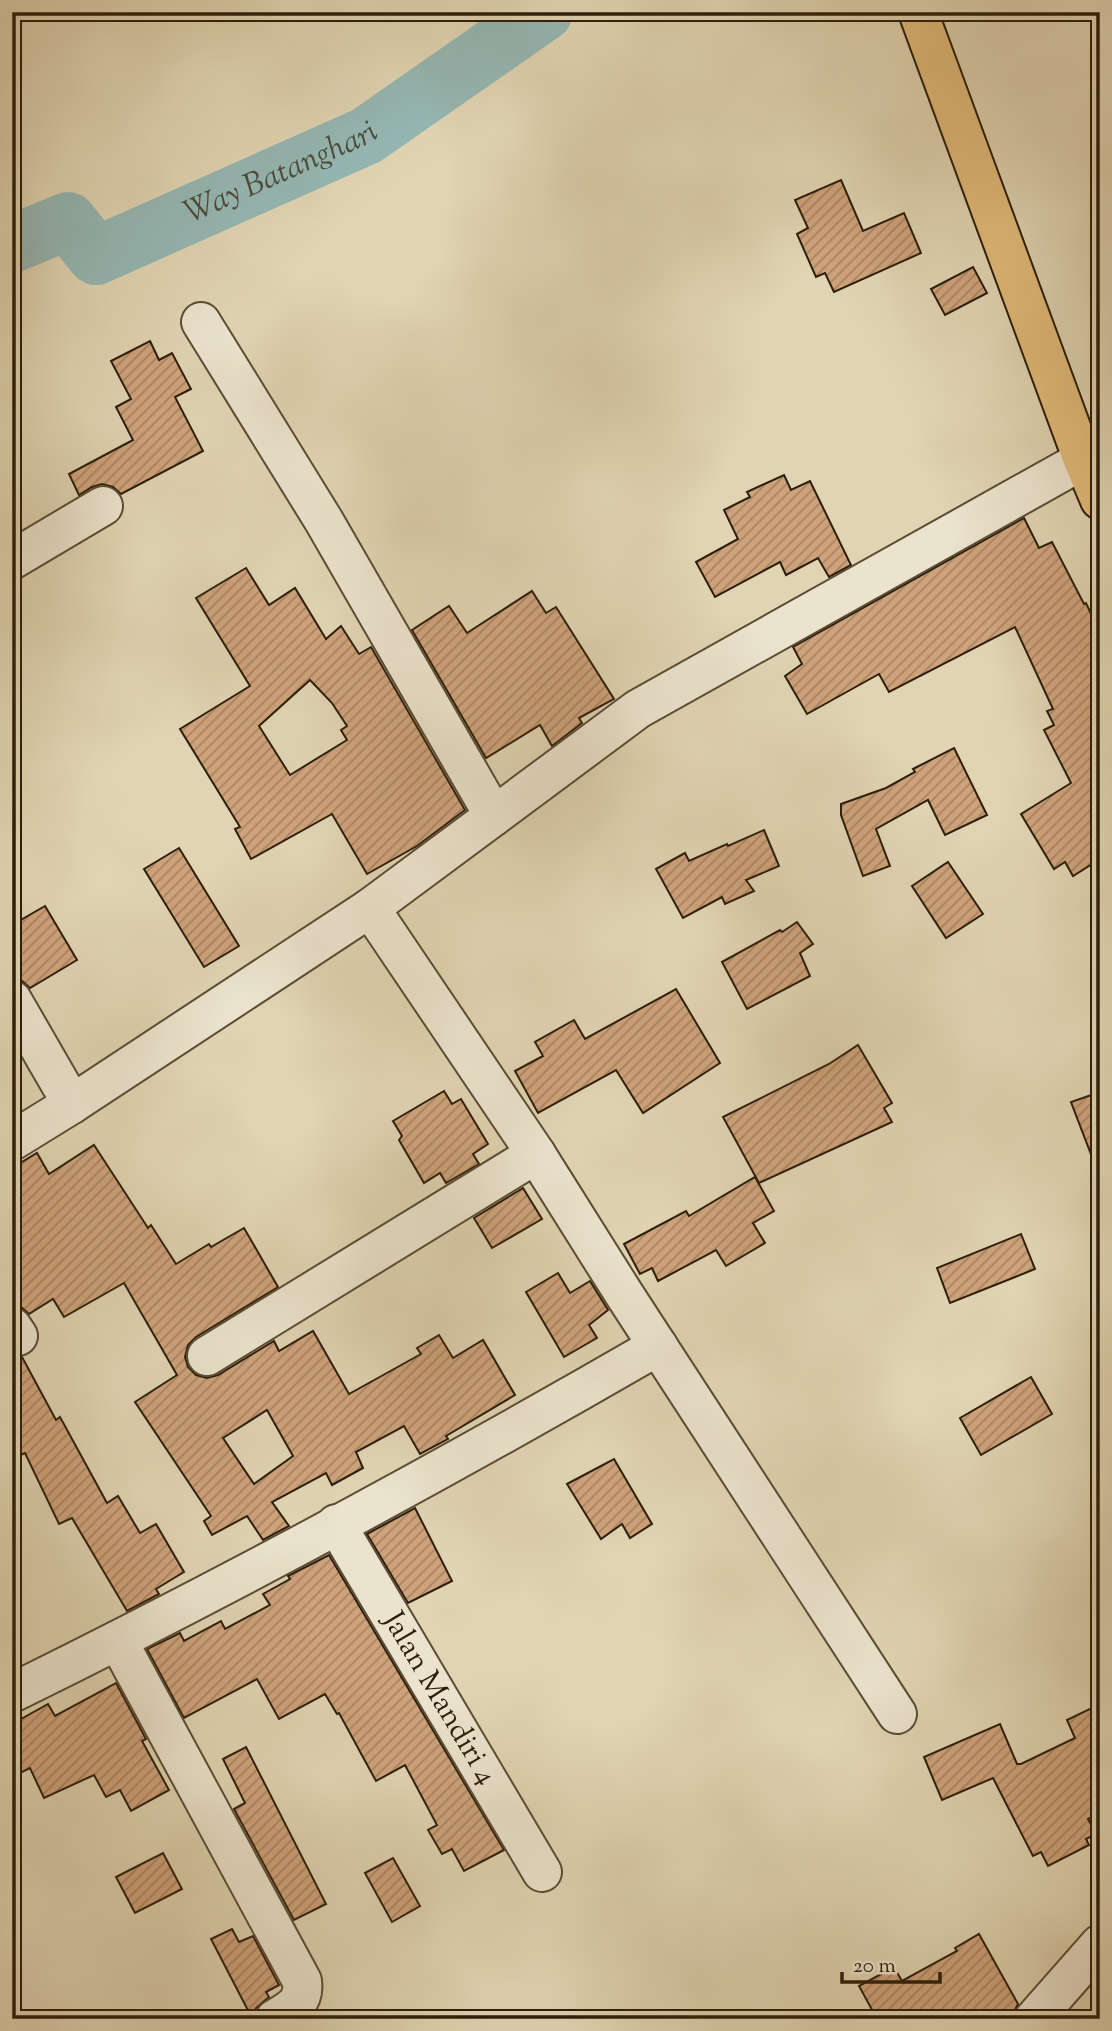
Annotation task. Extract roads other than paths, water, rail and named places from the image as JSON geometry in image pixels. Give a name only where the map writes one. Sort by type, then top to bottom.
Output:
[{"type":"main road","points":[[918,12],[1100,500]]},
{"type":"street","points":[[201,321],[324,521],[495,816]]},
{"type":"street","points":[[12,1141],[370,908],[638,709],[1083,460]]},
{"type":"street","points":[[12,560],[103,506]]},
{"type":"street","points":[[370,908],[536,1154],[897,1714]]},
{"type":"street","points":[[12,999],[72,1104]]},
{"type":"street","points":[[207,1356],[536,1154]]},
{"type":"street","points":[[12,1693],[118,1641],[336,1524],[658,1346]]},
{"type":"street","name":"Jalan Mandiri 4","points":[[336,1524],[542,1872]]},
{"type":"street","points":[[118,1641],[302,1981],[301,2000],[295,2008],[275,2019]]},
{"type":"street","points":[[1034,2019],[1100,1944]]},
{"type":"waterway","name":"Way Batanghari","points":[[12,244],[68,221],[96,256],[366,136],[544,12]]}]
